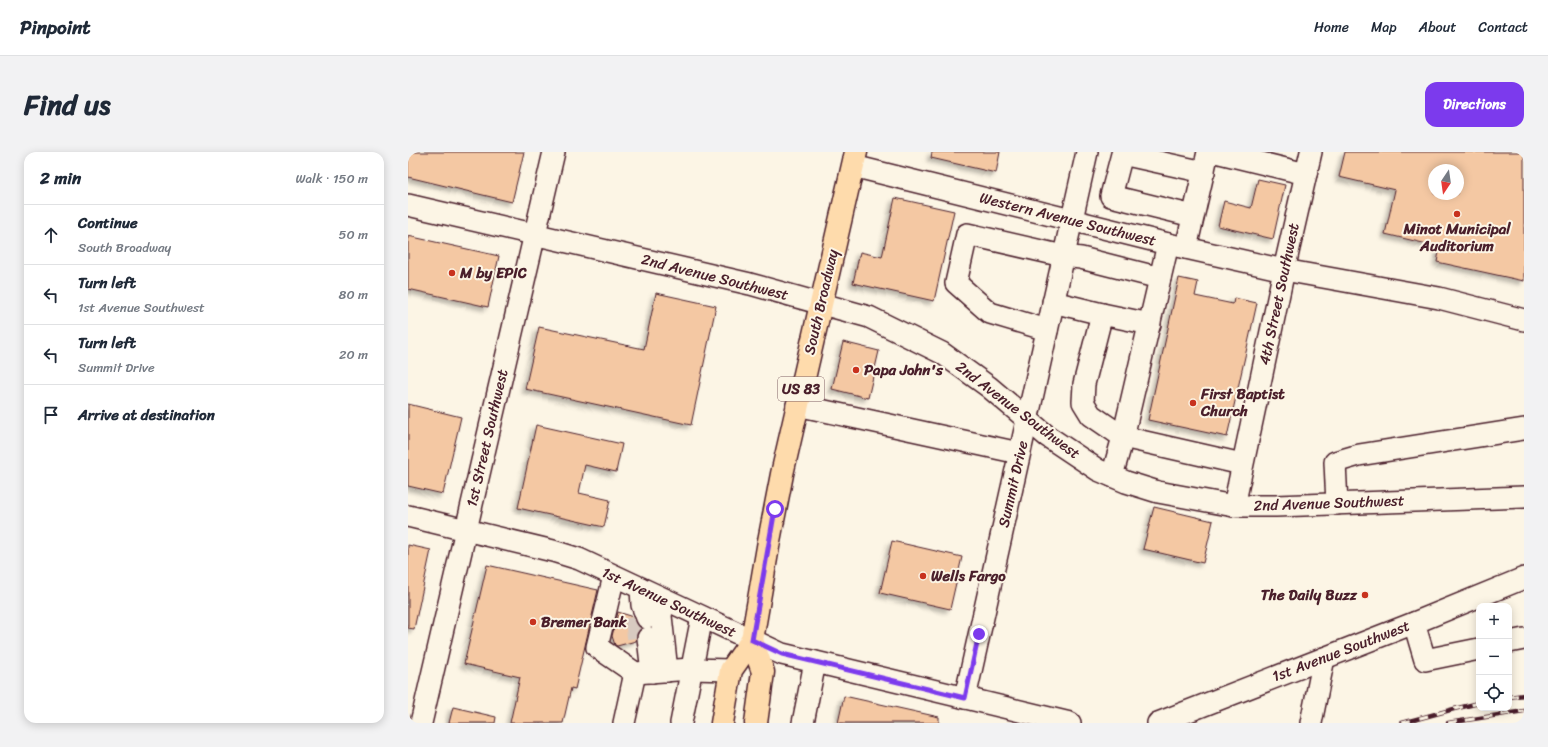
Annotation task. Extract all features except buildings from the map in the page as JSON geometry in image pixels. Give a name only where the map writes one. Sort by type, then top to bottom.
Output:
[{"type":"main road","name":"South Broadway","points":[[722,723],[731,670],[752,640],[773,515],[820,303],[854,159]]},
{"type":"main road","name":"South Broadway","points":[[752,640],[763,672],[756,723]]},
{"type":"street","name":"1st Street Southwest","points":[[421,723],[554,152]]},
{"type":"street","name":"Summit Drive","points":[[965,698],[1087,152]]},
{"type":"street","points":[[1216,152],[1271,159],[1306,174]]},
{"type":"street","name":"4th Street Southwest","points":[[1234,506],[1284,270],[1311,152]]},
{"type":"street","points":[[1112,476],[1123,437],[1160,278],[1193,216],[1206,162],[1122,154],[1111,196],[1193,216]]},
{"type":"street","name":"Western Avenue Southwest","points":[[854,159],[1071,220],[1177,246],[1284,270],[1439,298],[1524,320]]},
{"type":"street","name":"2nd Avenue Southwest","points":[[408,205],[750,284],[869,316],[942,353],[989,387],[1047,436],[1098,470],[1126,482],[1158,492],[1234,506],[1524,497]]},
{"type":"street","points":[[1047,330],[990,313],[956,283],[967,234],[1063,256],[1081,258],[1160,278]]},
{"type":"street","points":[[1053,302],[1150,324]]},
{"type":"street","points":[[1102,314],[1084,384],[1083,402],[1091,415],[1123,437],[1242,464]]},
{"type":"street","points":[[797,405],[1019,453]]},
{"type":"street","points":[[1337,504],[1336,462],[1359,455],[1524,429]]},
{"type":"street","name":"1st Avenue Southwest","points":[[408,516],[553,551],[579,559],[614,576],[642,618],[664,599],[782,654],[1070,723]]},
{"type":"street","points":[[614,576],[597,648],[649,672],[691,669],[731,670]]},
{"type":"street","name":"1st Avenue Southwest","points":[[1158,723],[1414,623],[1524,578]]},
{"type":"street","points":[[624,723],[649,672],[664,599]]},
{"type":"street","points":[[680,723],[702,617]]},
{"type":"street","points":[[642,618],[649,672]]},
{"type":"street","points":[[1414,623],[1425,660],[1476,650]]},
{"type":"street","points":[[1512,641],[1524,639]]},
{"type":"street","points":[[1311,723],[1324,658]]},
{"type":"street","points":[[802,723],[815,662]]},
{"type":"tunnel","points":[[635,617],[638,640]]},
{"type":"railway","points":[[1512,697],[1524,695]]},
{"type":"railway","points":[[1402,723],[1476,704]]},
{"type":"railway","points":[[1448,723],[1524,711]]},
{"type":"place","name":"Minot Municipal Auditorium","points":[[1457,214]]},
{"type":"place","name":"M by EPIC","points":[[452,273]]},
{"type":"place","name":"Papa John's","points":[[856,370]]},
{"type":"place","name":"First Baptist Church","points":[[1193,403]]},
{"type":"place","name":"Wells Fargo","points":[[923,576]]},
{"type":"place","name":"The Daily Buzz","points":[[1365,595]]},
{"type":"place","name":"Bremer Bank","points":[[533,622]]},
{"type":"route","points":[[775,509],[752,640],[782,654],[965,698],[979,634]]}]
